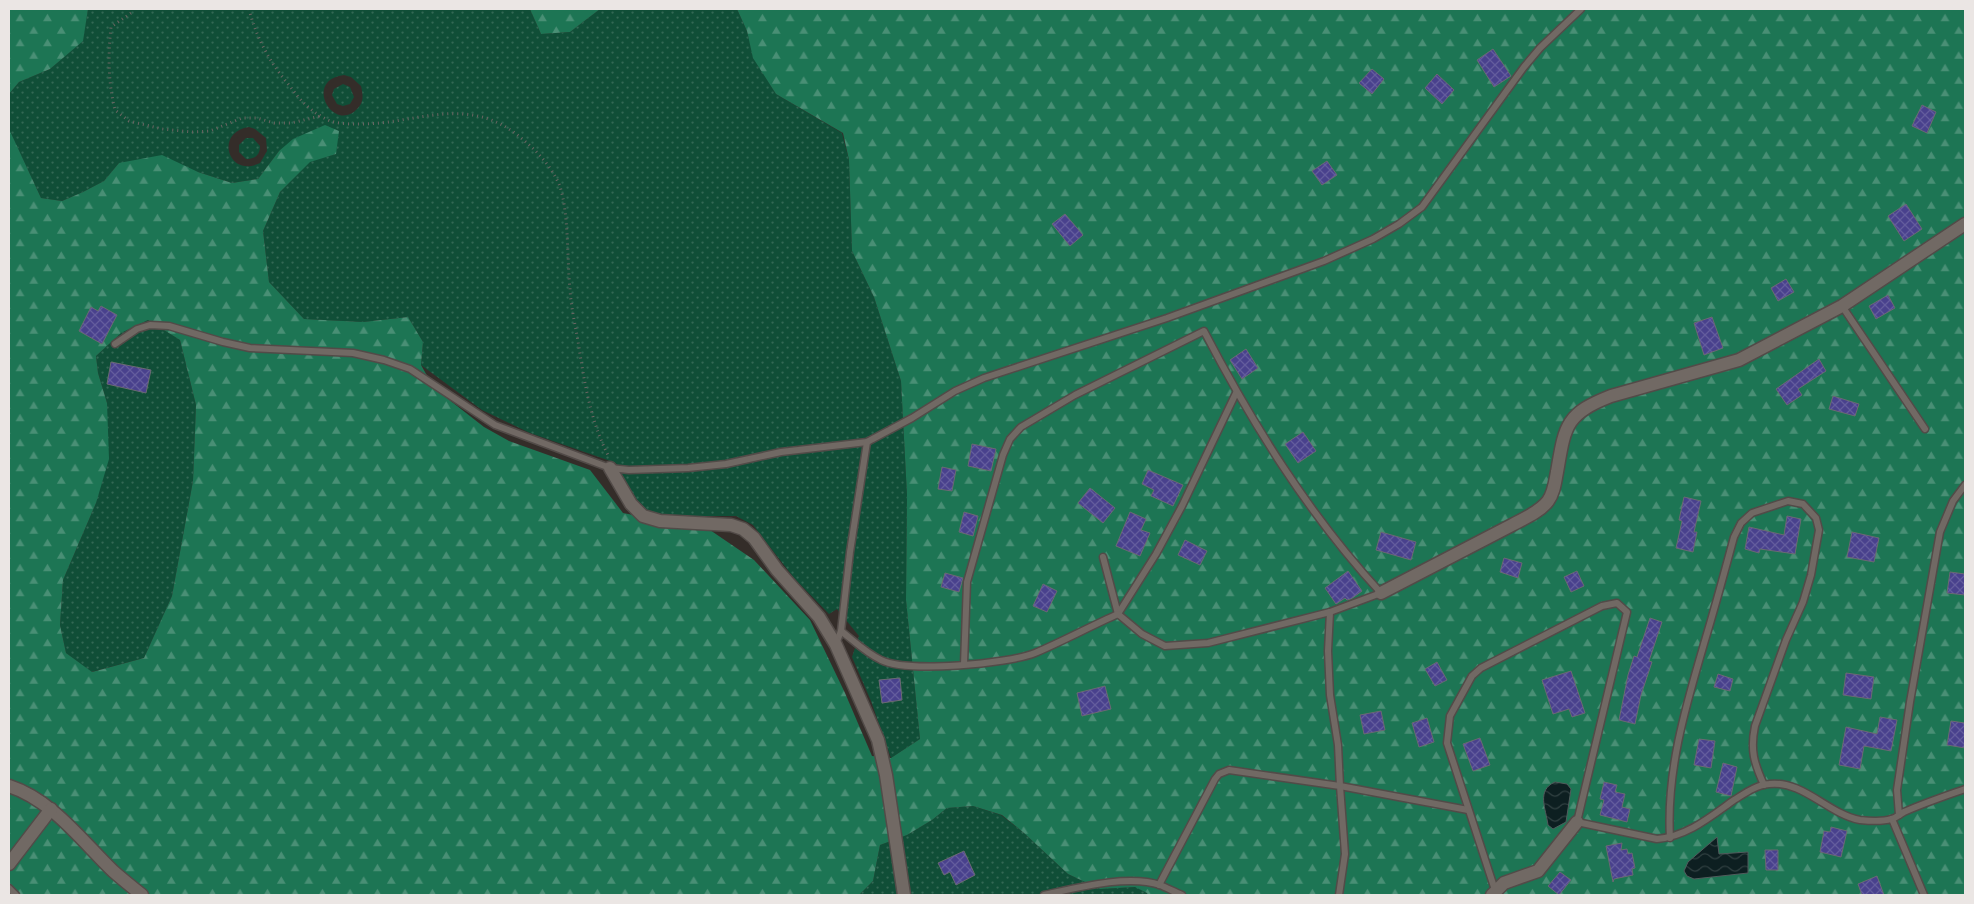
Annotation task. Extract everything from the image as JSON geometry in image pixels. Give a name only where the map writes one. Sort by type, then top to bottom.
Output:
[{"type":"street","points":[[1381,593],[1512,525],[1547,502],[1554,487],[1563,438],[1574,416],[1590,404],[1611,396],[1739,360],[1842,306],[1965,224]]},
{"type":"street","points":[[612,468],[630,504],[643,516],[660,521],[731,525],[743,529],[754,538],[777,570],[819,617],[836,645],[878,740],[886,775],[904,895]]},
{"type":"street","points":[[9,786],[20,790],[51,809],[114,872],[142,895]]},
{"type":"street","points":[[9,864],[51,809]]},
{"type":"street","points":[[1493,893],[1504,883],[1538,871],[1577,822]]},
{"type":"lane","points":[[114,344],[136,330],[150,324],[169,326],[250,348],[353,353],[384,360],[410,369],[495,425],[612,468],[652,470],[688,468],[726,464],[781,452],[868,442],[912,418],[955,391],[984,378],[1167,318],[1324,261],[1373,239],[1399,224],[1422,207],[1524,67],[1540,48],[1582,9]]},
{"type":"lane","points":[[1842,306],[1925,429]]},
{"type":"lane","points":[[964,664],[967,582],[1003,455],[1010,439],[1021,427],[1074,394],[1204,331],[1236,393],[1280,464],[1349,558],[1381,593],[1330,612],[1208,643],[1165,646],[1142,634],[1118,614],[1103,557]]},
{"type":"lane","points":[[841,631],[866,651],[891,664],[906,666],[964,664],[1002,660],[1034,653],[1118,614],[1156,554],[1178,514],[1236,393]]},
{"type":"lane","points":[[836,645],[841,631],[850,552],[868,442]]},
{"type":"lane","points":[[1899,815],[1897,790],[1910,702],[1940,532],[1953,501],[1965,485]]},
{"type":"lane","points":[[1670,838],[1669,802],[1679,736],[1734,537],[1741,523],[1752,513],[1788,501],[1803,504],[1816,518],[1819,530],[1811,575],[1803,602],[1786,640],[1752,739],[1754,763],[1764,785]]},
{"type":"lane","points":[[1493,893],[1447,743],[1450,716],[1472,676],[1481,668],[1602,606],[1617,603],[1627,612],[1577,822],[1657,839],[1670,838],[1687,832],[1743,794],[1769,784],[1790,786],[1859,820],[1877,821],[1892,819],[1965,788]]},
{"type":"lane","points":[[1330,612],[1328,651],[1330,695],[1338,745],[1345,854],[1339,895]]},
{"type":"lane","points":[[1158,885],[1219,774],[1229,770],[1340,786],[1468,810]]},
{"type":"lane","points":[[1892,819],[1924,895]]},
{"type":"lane","points":[[1044,895],[1096,884],[1137,882],[1158,885],[1182,895]]},
{"type":"lane","points":[[9,888],[16,895]]},
{"type":"path","points":[[249,9],[254,27],[267,54],[304,105],[326,119],[344,124],[366,124],[461,112],[487,117],[518,136],[536,151],[551,169],[560,186],[564,211],[570,290],[584,377],[596,425],[612,468]]},
{"type":"path","points":[[131,12],[111,26],[108,66],[110,91],[115,110],[129,121],[162,129],[210,131],[242,118],[257,118],[274,123],[291,123],[321,116]]},
{"type":"green space","points":[[9,9],[88,9],[83,41],[50,69],[19,82],[9,94]]},
{"type":"green space","points":[[88,9],[530,9],[541,34],[570,32],[600,9],[737,9],[747,31],[754,58],[776,94],[842,133],[849,160],[852,251],[874,297],[901,381],[907,495],[906,600],[920,739],[891,758],[871,701],[852,657],[859,636],[837,609],[829,614],[794,578],[753,525],[736,516],[664,516],[645,510],[636,502],[616,463],[530,433],[482,410],[421,365],[423,342],[408,317],[363,322],[304,319],[269,282],[263,231],[280,192],[310,161],[336,154],[279,151],[258,179],[232,183],[198,172],[119,163],[104,181],[83,192],[62,201],[41,198],[9,130],[9,94],[19,82],[50,69],[82,41]],"holes":[[[344,75],[351,77],[361,86],[362,92],[361,103],[349,115],[340,115],[332,111],[326,104],[324,95],[325,86],[332,79]],[[249,127],[255,129],[266,138],[267,151],[260,163],[249,166],[240,165],[233,160],[229,153],[229,145],[231,137],[238,131]]]},
{"type":"green space","points":[[530,9],[600,9],[570,32],[541,34]]},
{"type":"green space","points":[[737,9],[1965,9],[1965,895],[1148,895],[1135,887],[1100,889],[1068,874],[1002,815],[973,806],[947,808],[932,820],[907,835],[880,845],[873,881],[859,895],[9,895],[9,129],[41,198],[62,201],[104,181],[119,163],[162,155],[198,172],[232,183],[258,179],[279,151],[293,139],[325,125],[339,131],[336,154],[310,162],[280,192],[263,231],[269,282],[304,319],[363,322],[408,317],[423,342],[421,365],[434,388],[484,427],[509,441],[590,470],[623,513],[710,530],[754,560],[810,620],[845,693],[872,756],[891,758],[920,739],[906,600],[907,495],[901,381],[874,297],[852,251],[849,160],[843,133],[776,94],[753,58],[747,31]],"holes":[[[148,320],[180,340],[196,405],[193,481],[172,596],[144,658],[92,672],[66,653],[60,625],[63,580],[96,503],[109,459],[107,403],[98,373],[96,356],[121,333]]]},
{"type":"green space","points":[[343,84],[350,87],[354,97],[350,104],[343,106],[337,104],[332,95],[334,89]]},
{"type":"green space","points":[[246,138],[253,138],[260,146],[260,149],[256,156],[246,159],[239,152],[239,145]]},
{"type":"green space","points":[[148,320],[180,340],[196,405],[193,481],[172,596],[144,658],[91,672],[66,653],[60,625],[63,580],[96,503],[107,403],[98,373],[96,356],[121,333]]},
{"type":"green space","points":[[973,806],[1001,815],[1024,833],[1068,874],[1100,889],[1136,887],[1148,895],[859,895],[873,881],[880,845],[907,835],[932,820],[947,808]]},
{"type":"water","points":[[1555,782],[1567,784],[1571,789],[1566,822],[1553,829],[1548,825],[1544,795],[1549,785]]},
{"type":"water","points":[[1717,837],[1719,854],[1748,852],[1748,873],[1694,879],[1687,876],[1684,871],[1688,862]]},
{"type":"building","points":[[1493,49],[1511,76],[1494,87],[1477,60]]},
{"type":"building","points":[[1372,69],[1384,79],[1372,94],[1359,83]]},
{"type":"building","points":[[1437,74],[1454,90],[1442,104],[1425,88]]},
{"type":"building","points":[[1922,105],[1936,112],[1927,133],[1912,126]]},
{"type":"building","points":[[1327,161],[1337,175],[1322,185],[1312,171]]},
{"type":"building","points":[[1906,204],[1922,229],[1904,241],[1888,216]]},
{"type":"building","points":[[1065,214],[1083,235],[1070,246],[1052,224]]},
{"type":"building","points":[[1786,279],[1794,292],[1778,301],[1771,288]]},
{"type":"building","points":[[1888,295],[1895,308],[1876,319],[1869,306]]},
{"type":"building","points":[[101,306],[117,315],[102,344],[79,331],[91,307],[98,311]]},
{"type":"building","points":[[1712,317],[1723,348],[1704,355],[1694,323]]},
{"type":"building","points":[[1246,349],[1258,368],[1242,379],[1230,360]]},
{"type":"building","points":[[1819,359],[1826,371],[1798,389],[1802,395],[1787,405],[1776,389]]},
{"type":"building","points":[[111,362],[151,370],[146,393],[107,384]]},
{"type":"building","points":[[1833,396],[1859,404],[1855,416],[1829,409]]},
{"type":"building","points":[[1303,432],[1316,451],[1298,463],[1285,444]]},
{"type":"building","points":[[972,444],[996,449],[991,471],[968,466]]},
{"type":"building","points":[[942,467],[956,470],[952,491],[938,489]]},
{"type":"building","points":[[1148,470],[1183,485],[1173,506],[1151,496],[1154,490],[1142,484]]},
{"type":"building","points":[[1090,488],[1115,508],[1103,523],[1078,503]]},
{"type":"building","points":[[1684,497],[1701,501],[1694,532],[1697,532],[1693,552],[1676,548],[1682,521],[1679,520]]},
{"type":"building","points":[[964,512],[978,516],[973,536],[959,532]]},
{"type":"building","points":[[1130,512],[1146,519],[1141,530],[1150,533],[1140,556],[1116,546]]},
{"type":"building","points":[[1787,516],[1801,519],[1795,554],[1760,549],[1759,553],[1745,549],[1749,527],[1784,535]]},
{"type":"building","points":[[1381,532],[1416,542],[1411,560],[1376,550]]},
{"type":"building","points":[[1852,532],[1879,538],[1874,562],[1847,557]]},
{"type":"building","points":[[1185,540],[1207,551],[1200,565],[1178,555]]},
{"type":"building","points":[[1504,558],[1522,563],[1518,578],[1500,572]]},
{"type":"building","points":[[1348,571],[1362,591],[1351,599],[1347,600],[1345,598],[1336,604],[1325,588]]},
{"type":"building","points":[[1577,571],[1584,586],[1571,592],[1564,577]]},
{"type":"building","points":[[1950,572],[1965,574],[1965,595],[1947,593]]},
{"type":"building","points":[[945,573],[963,578],[959,592],[941,587]]},
{"type":"building","points":[[1043,584],[1057,591],[1047,612],[1033,606]]},
{"type":"building","points":[[1650,618],[1662,622],[1649,661],[1652,662],[1641,695],[1635,724],[1619,720],[1628,675],[1634,656],[1637,657]]},
{"type":"building","points":[[1437,662],[1447,680],[1435,686],[1425,669]]},
{"type":"building","points":[[1571,671],[1585,713],[1572,717],[1569,709],[1553,714],[1542,680]]},
{"type":"building","points":[[1846,673],[1874,677],[1871,699],[1843,695]]},
{"type":"building","points":[[1718,674],[1733,679],[1730,691],[1714,687]]},
{"type":"building","points":[[900,678],[902,700],[882,703],[879,680]]},
{"type":"building","points":[[1105,686],[1111,709],[1082,716],[1077,693]]},
{"type":"building","points":[[1381,711],[1385,730],[1364,734],[1360,715]]},
{"type":"building","points":[[1880,717],[1897,720],[1891,751],[1864,746],[1860,769],[1839,765],[1846,727],[1877,734]]},
{"type":"building","points":[[1427,718],[1434,742],[1419,747],[1412,723]]},
{"type":"building","points":[[1951,721],[1965,723],[1965,748],[1947,745]]},
{"type":"building","points":[[1480,738],[1490,765],[1473,771],[1463,744]]},
{"type":"building","points":[[1699,739],[1715,741],[1711,768],[1694,765]]},
{"type":"building","points":[[1723,763],[1737,767],[1731,796],[1716,792]]},
{"type":"building","points":[[1604,782],[1617,785],[1615,792],[1625,794],[1622,807],[1630,809],[1627,822],[1600,815],[1604,800],[1600,799]]},
{"type":"building","points":[[1831,827],[1847,831],[1841,857],[1820,852],[1824,831],[1830,832]]},
{"type":"building","points":[[1622,843],[1621,850],[1627,849],[1628,854],[1632,853],[1635,868],[1632,869],[1633,875],[1614,879],[1613,882],[1606,846]]},
{"type":"building","points":[[1765,850],[1778,850],[1778,870],[1766,870]]},
{"type":"building","points":[[964,851],[975,875],[956,885],[950,872],[944,875],[938,863]]},
{"type":"building","points":[[1560,872],[1571,880],[1559,895],[1548,886]]},
{"type":"building","points":[[1877,876],[1884,895],[1862,895],[1858,884]]}]
